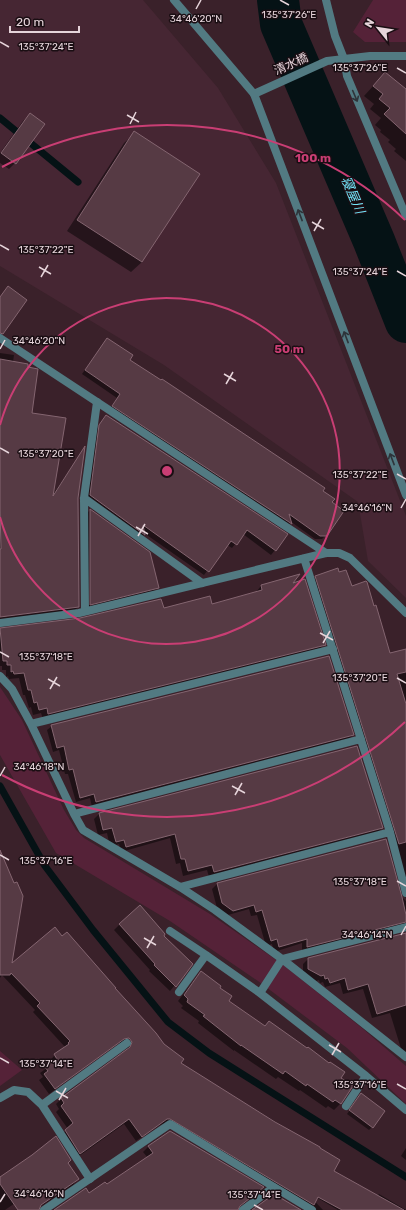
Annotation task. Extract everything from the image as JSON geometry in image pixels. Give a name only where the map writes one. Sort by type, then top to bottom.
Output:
[{"type":"street","points":[[174,0],[254,94],[406,495]]},
{"type":"street","points":[[326,0],[335,36],[344,59],[347,76],[406,216]]},
{"type":"street","name":"清水橋","points":[[254,94],[327,61],[370,56],[406,56]]},
{"type":"street","points":[[0,338],[326,553]]},
{"type":"street","points":[[85,611],[84,498],[98,402]]},
{"type":"street","points":[[84,498],[202,583]]},
{"type":"street","points":[[0,623],[85,611],[326,553],[339,553],[350,558],[406,613]]},
{"type":"street","points":[[304,558],[390,832],[406,893]]},
{"type":"street","points":[[31,724],[332,649]]},
{"type":"street","points":[[0,676],[12,689],[31,724],[83,830],[180,887],[214,910],[282,959],[406,1057]]},
{"type":"street","points":[[74,814],[361,739]]},
{"type":"street","points":[[180,887],[390,832]]},
{"type":"street","points":[[260,994],[282,959],[406,927]]},
{"type":"street","points":[[170,931],[260,994],[366,1076],[406,1110]]},
{"type":"street","points":[[179,992],[206,955]]},
{"type":"street","points":[[42,1104],[128,1043]]},
{"type":"street","points":[[346,1106],[366,1076]]},
{"type":"street","points":[[0,1098],[14,1090],[28,1092],[42,1104],[90,1179]]},
{"type":"street","points":[[44,1210],[170,1124],[312,1210]]},
{"type":"street","points":[[243,1210],[274,1187]]},
{"type":"shaded area","points":[[0,0],[143,0],[218,88],[276,183],[406,516],[406,598],[368,561],[358,502],[164,365],[0,266]]},
{"type":"shaded area","points":[[373,0],[406,0],[406,42],[365,42],[353,32]]},
{"type":"shaded area","points":[[0,687],[22,720],[64,810],[76,830],[84,838],[210,914],[282,964],[362,1028],[406,1066],[406,1104],[347,1048],[258,981],[170,921],[56,853],[0,755]]},
{"type":"shaded area","points":[[0,1051],[22,1070],[0,1086]]},
{"type":"building","points":[[385,72],[406,89],[406,134],[384,114],[390,108],[379,99],[383,94],[373,86]]},
{"type":"building","points":[[30,113],[45,124],[16,164],[1,153]]},
{"type":"building","points":[[134,131],[200,174],[142,262],[77,220]]},
{"type":"building","points":[[8,286],[27,300],[3,334],[0,333],[0,297]]},
{"type":"building","points":[[107,338],[133,355],[130,360],[161,380],[162,379],[325,488],[323,491],[335,499],[332,502],[344,511],[327,536],[320,536],[289,514],[292,524],[112,406],[120,394],[85,370]]},
{"type":"building","points":[[0,359],[28,364],[28,367],[38,369],[32,413],[66,418],[53,496],[85,446],[78,498],[79,607],[0,617]]},
{"type":"building","points":[[106,415],[288,534],[276,551],[247,530],[237,545],[231,541],[209,572],[143,525],[145,535],[90,495],[99,425]]},
{"type":"building","points":[[90,509],[150,552],[159,588],[90,605]]},
{"type":"building","points":[[338,568],[339,572],[346,570],[352,586],[366,581],[367,582],[374,606],[376,605],[390,653],[406,649],[406,672],[397,674],[406,704],[406,842],[399,844],[315,576]]},
{"type":"building","points":[[300,574],[293,583],[305,579],[326,645],[48,714],[47,708],[39,710],[37,702],[34,703],[31,690],[28,690],[24,673],[14,674],[13,671],[11,672],[11,665],[7,665],[7,661],[3,661],[0,628],[80,618],[161,599],[164,608],[210,596],[212,604],[262,590],[261,585]]},
{"type":"building","points":[[329,656],[354,735],[96,802],[94,794],[80,798],[73,769],[69,770],[64,746],[57,748],[51,725]]},
{"type":"building","points":[[357,746],[383,828],[214,872],[212,865],[188,871],[185,859],[181,859],[175,834],[126,847],[124,840],[116,842],[112,828],[103,830],[99,813]]},
{"type":"building","points":[[386,839],[402,897],[406,922],[307,947],[307,939],[279,947],[277,939],[271,941],[262,910],[256,912],[254,905],[233,911],[222,903],[217,883]]},
{"type":"building","points":[[0,850],[14,883],[17,882],[23,896],[12,963],[55,927],[62,936],[67,932],[164,1044],[184,1059],[181,1063],[275,1122],[340,1160],[334,1171],[404,1210],[342,1210],[318,1197],[314,1205],[170,1119],[167,1119],[142,1137],[129,1119],[80,1154],[65,1130],[73,1123],[61,1106],[64,1103],[61,1098],[130,1047],[132,1042],[129,1038],[124,1039],[55,1089],[44,1074],[48,1071],[45,1067],[57,1059],[54,1054],[69,1044],[68,1043],[70,1041],[37,1006],[40,1003],[11,973],[10,975],[0,975]]},
{"type":"building","points":[[140,905],[165,934],[164,936],[193,964],[176,987],[154,965],[155,964],[119,924]]},
{"type":"building","points":[[406,933],[406,1005],[377,1014],[368,984],[348,990],[345,978],[330,983],[328,978],[325,979],[324,975],[321,976],[308,969],[308,958]]},
{"type":"building","points":[[201,971],[221,986],[220,988],[232,996],[229,1001],[265,1026],[269,1021],[329,1063],[330,1062],[345,1072],[341,1078],[353,1086],[341,1104],[335,1100],[333,1102],[307,1084],[306,1086],[285,1071],[283,1074],[241,1046],[203,1016],[205,1015],[187,1002],[188,999],[184,995]]},
{"type":"building","points":[[361,1093],[385,1111],[373,1128],[349,1110]]},
{"type":"building","points":[[170,1131],[264,1187],[240,1206],[238,1210],[54,1210],[86,1188],[89,1193],[105,1182],[107,1184],[153,1153],[148,1146]]},
{"type":"building","points":[[56,1136],[71,1160],[68,1163],[79,1179],[41,1205],[39,1210],[18,1210],[0,1184],[0,1177]]},
{"type":"building","points":[[274,1194],[301,1210],[252,1210]]},
{"type":"waterway","name":"寝屋川","points":[[278,0],[281,24],[374,241],[406,322]]},
{"type":"waterway","points":[[0,118],[78,182]]},
{"type":"waterway","points":[[0,786],[45,866],[93,930],[168,1022],[209,1053],[406,1177]]}]
